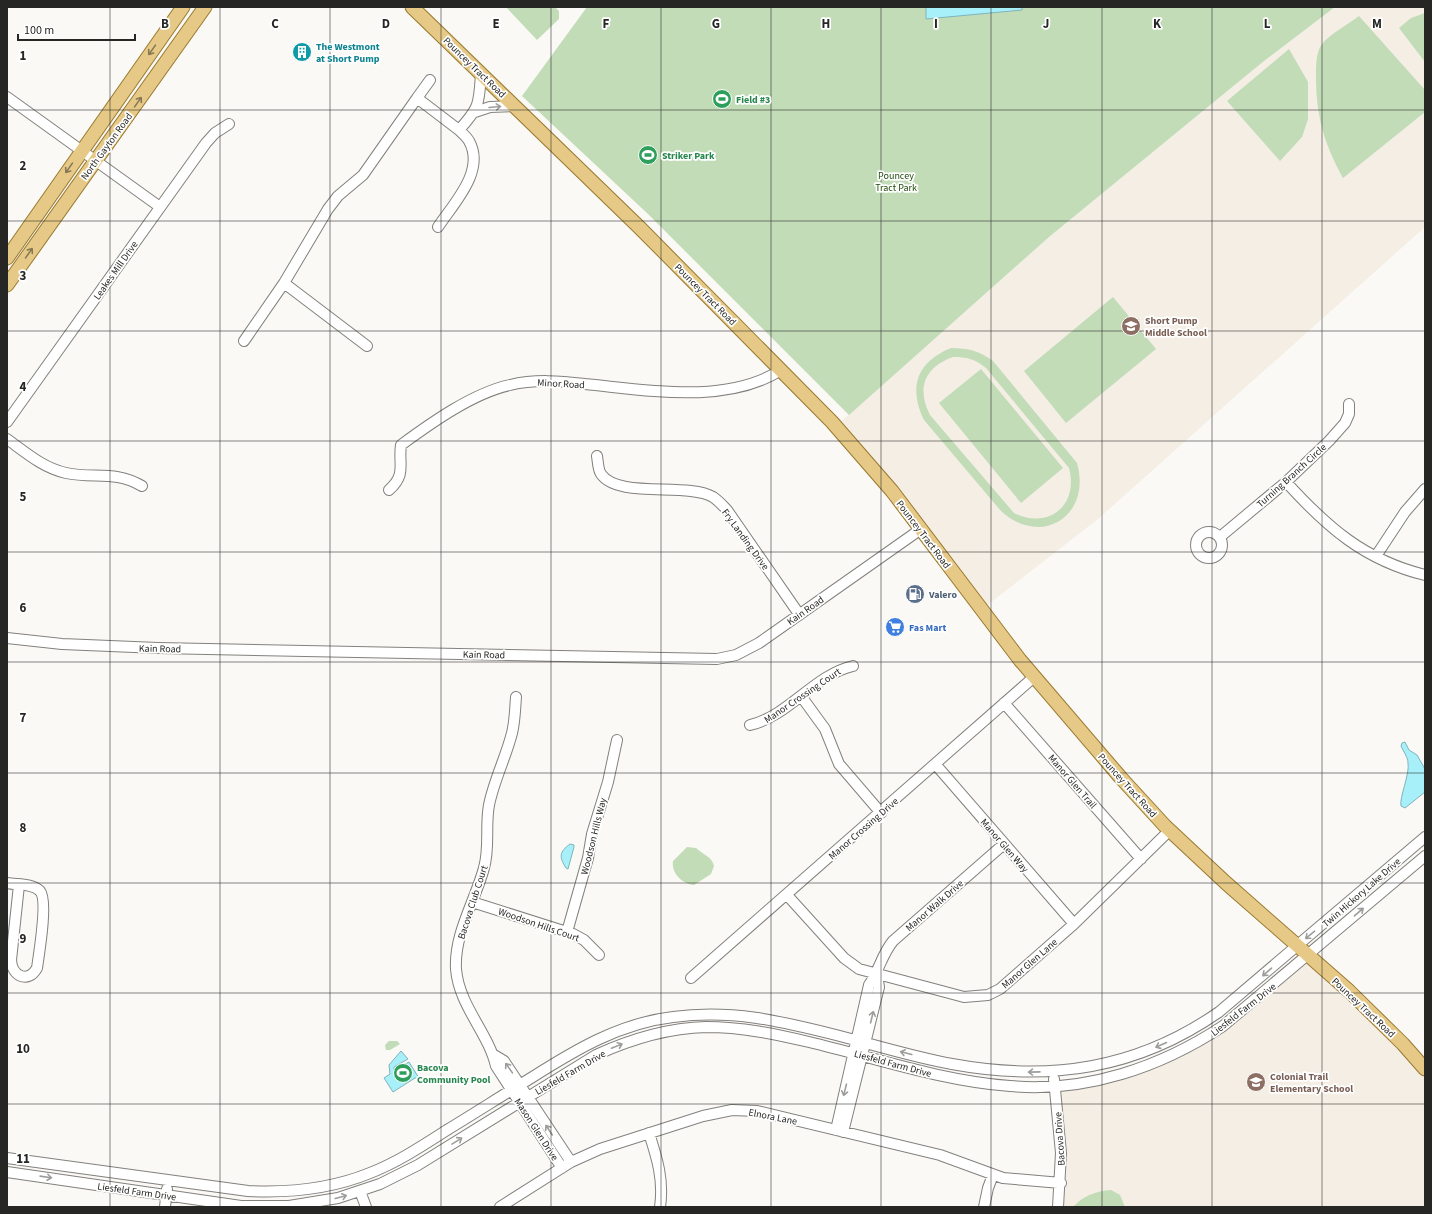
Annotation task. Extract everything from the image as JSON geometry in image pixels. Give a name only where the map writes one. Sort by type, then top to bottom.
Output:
[{"type":"main road","name":"North Gayton Road","points":[[7,258],[183,7]]},
{"type":"main road","name":"North Gayton Road","points":[[7,285],[205,7]]},
{"type":"main road","name":"Pouncey Tract Road","points":[[412,7],[515,106],[781,370],[854,447],[892,491],[967,592],[1034,677],[1121,778],[1170,830],[1297,947],[1386,1026],[1425,1069]]},
{"type":"street","points":[[459,130],[475,112],[479,97],[481,73]]},
{"type":"street","points":[[244,341],[284,283],[328,208],[338,196],[363,175],[430,80]]},
{"type":"street","points":[[7,97],[160,206]]},
{"type":"street","points":[[417,98],[459,130],[469,141],[474,158],[472,176],[438,227]]},
{"type":"street","points":[[475,112],[490,107],[515,106]]},
{"type":"street","name":"Leakes Mill Drive","points":[[7,422],[210,137],[229,124]]},
{"type":"street","points":[[284,283],[367,346]]},
{"type":"street","name":"Minor Road","points":[[390,490],[400,476],[402,468],[400,455],[401,445],[449,413],[502,387],[538,381],[700,392],[736,389],[752,385],[781,370]]},
{"type":"street","name":"Turning Branch Circle","points":[[1220,537],[1286,482],[1345,423],[1349,414],[1349,404]]},
{"type":"street","points":[[7,439],[50,468],[66,473],[83,475],[119,476],[127,478],[142,486]]},
{"type":"street","name":"Fry Landing Drive","points":[[596,456],[600,474],[606,479],[624,487],[696,492],[714,498],[727,510],[800,614]]},
{"type":"street","points":[[1286,482],[1321,520],[1357,546],[1394,565],[1425,575]]},
{"type":"street","points":[[1376,556],[1405,512],[1425,489]]},
{"type":"street","name":"Kain Road","points":[[7,638],[62,644],[150,647],[717,659],[745,652],[921,529]]},
{"type":"street","name":"Manor Crossing Court","points":[[750,725],[766,720],[837,670],[853,666]]},
{"type":"street","name":"Manor Crossing Drive","points":[[691,978],[936,765],[1034,677]]},
{"type":"street","points":[[801,696],[825,729],[839,764],[881,813]]},
{"type":"street","name":"Bacova Club Court","points":[[516,697],[512,734],[489,804],[487,822],[488,838],[484,867],[460,937],[456,954],[456,969],[464,1000],[494,1055],[504,1061],[516,1087]]},
{"type":"street","name":"Manor Glen Trail","points":[[1004,703],[1141,859]]},
{"type":"street","name":"Woodson Hills Way","points":[[567,932],[588,858],[592,834],[608,782],[617,740]]},
{"type":"street","name":"Manor Glen Way","points":[[936,765],[1074,924]]},
{"type":"street","name":"Manor Glen Lane","points":[[787,895],[851,965],[859,970],[964,997],[988,995],[1000,989],[1074,924],[1170,830]]},
{"type":"street","name":"Twin Hickory Lake Drive","points":[[1297,947],[1425,837]]},
{"type":"street","name":"Manor Walk Drive","points":[[840,1131],[861,1041],[869,985],[876,974],[886,950],[893,941],[1004,844]]},
{"type":"street","name":"Twin Hickory Lake Drive","points":[[1308,956],[1425,856]]},
{"type":"street","points":[[7,883],[19,885],[36,889],[40,892],[44,903],[37,968],[34,973],[24,977],[14,971],[11,960],[19,885]]},
{"type":"street","name":"Woodson Hills Court","points":[[472,902],[567,932],[584,940],[599,955]]},
{"type":"street","name":"Liesfeld Farm Drive","points":[[7,1158],[230,1190],[267,1192],[308,1189],[349,1180],[370,1173],[406,1156],[558,1061],[604,1036],[632,1026],[669,1017],[704,1013],[756,1016],[951,1064],[1001,1071],[1054,1072],[1114,1062],[1136,1055],[1180,1036],[1219,1012],[1297,947]]},
{"type":"street","name":"Liesfeld Farm Drive","points":[[7,1172],[242,1206],[312,1203],[360,1191],[418,1165],[574,1068],[609,1049],[650,1035],[679,1030],[720,1028],[763,1031],[973,1082],[1012,1087],[1055,1086],[1093,1081],[1121,1075],[1161,1060],[1187,1048],[1235,1018],[1308,956]]},
{"type":"street","name":"Bacova Drive","points":[[1054,1072],[1061,1153],[1058,1207]]},
{"type":"street","name":"Mason Glen Drive","points":[[516,1087],[571,1162]]},
{"type":"street","name":"Mason Glen Drive","points":[[524,1099],[562,1168]]},
{"type":"street","name":"Elnora Lane","points":[[500,1207],[571,1162],[593,1152],[649,1132],[703,1116],[732,1110],[757,1111],[940,1155],[1003,1178],[1060,1183]]},
{"type":"street","points":[[649,1132],[660,1170],[662,1195],[660,1207]]},
{"type":"street","points":[[984,1207],[988,1188],[993,1175]]},
{"type":"street","points":[[165,1207],[168,1181]]},
{"type":"street","points":[[360,1191],[366,1207]]},
{"type":"shaded area","name":"Short Pump Middle School","points":[[1335,7],[1425,7],[1425,227],[1098,519],[981,610],[838,424],[1049,237],[1264,61]]},
{"type":"shaded area","name":"Colonial Trail Elementary School","points":[[1308,956],[1425,1069],[1425,1207],[1058,1207],[1055,1086],[1096,1080],[1202,1040]]},
{"type":"green space","points":[[506,7],[555,7],[559,11],[559,19],[537,40]]},
{"type":"green space","name":"Pouncey Tract Park","points":[[587,7],[1335,7],[1264,61],[1049,237],[849,415],[648,214],[522,96]]},
{"type":"green space","points":[[1425,13],[1425,62],[1399,28],[1411,18]]},
{"type":"green space","points":[[1359,16],[1425,90],[1425,112],[1343,178],[1336,165],[1322,129],[1316,90],[1316,64],[1320,47],[1325,40]]},
{"type":"green space","points":[[1289,49],[1308,82],[1308,119],[1302,137],[1280,161],[1227,101]]},
{"type":"green space","points":[[1113,297],[1156,349],[1066,423],[1024,371]]},
{"type":"green space","points":[[951,348],[963,349],[978,352],[993,361],[1077,463],[1080,482],[1077,498],[1070,511],[1060,521],[1047,526],[1032,527],[1016,522],[1001,511],[924,420],[919,408],[917,397],[919,377],[923,368],[939,354]],"holes":[[[953,357],[967,358],[978,362],[986,368],[1069,468],[1071,481],[1070,493],[1065,503],[1058,511],[1049,516],[1039,518],[1027,517],[1014,513],[930,415],[924,396],[926,380],[936,366]]]},
{"type":"green space","points":[[981,369],[1063,468],[1021,503],[939,403]]},
{"type":"green space","points":[[687,847],[696,848],[699,850],[711,860],[714,866],[711,874],[694,885],[685,883],[678,877],[673,865],[673,861]]},
{"type":"green space","points":[[389,1041],[397,1041],[400,1044],[390,1050],[386,1050],[385,1045]]},
{"type":"green space","points":[[1111,1190],[1120,1195],[1125,1207],[1073,1207],[1090,1195]]},
{"type":"water","points":[[926,7],[1022,7],[1022,10],[926,19]]},
{"type":"water","points":[[1405,742],[1409,750],[1417,755],[1425,769],[1425,792],[1405,808],[1401,806],[1401,802],[1408,761],[1401,746],[1402,743]]},
{"type":"water","points":[[570,844],[574,845],[574,847],[568,869],[561,858],[561,855]]},
{"type":"water","name":"Bacova Community Pool","points":[[401,1051],[408,1059],[394,1067],[394,1070],[409,1062],[419,1078],[415,1078],[393,1092],[384,1078],[390,1074],[389,1065]]},
{"type":"place","name":"The Westmont at Short Pump","points":[[302,52]]},
{"type":"place","name":"Field #3","points":[[722,99]]},
{"type":"place","name":"Striker Park","points":[[648,155]]},
{"type":"place","name":"Short Pump Middle School","points":[[1131,326]]},
{"type":"place","name":"Valero","points":[[915,594]]},
{"type":"place","name":"Fas Mart","points":[[895,627]]},
{"type":"place","name":"Bacova Community Pool","points":[[403,1073]]},
{"type":"place","name":"Colonial Trail Elementary School","points":[[1256,1082]]}]
